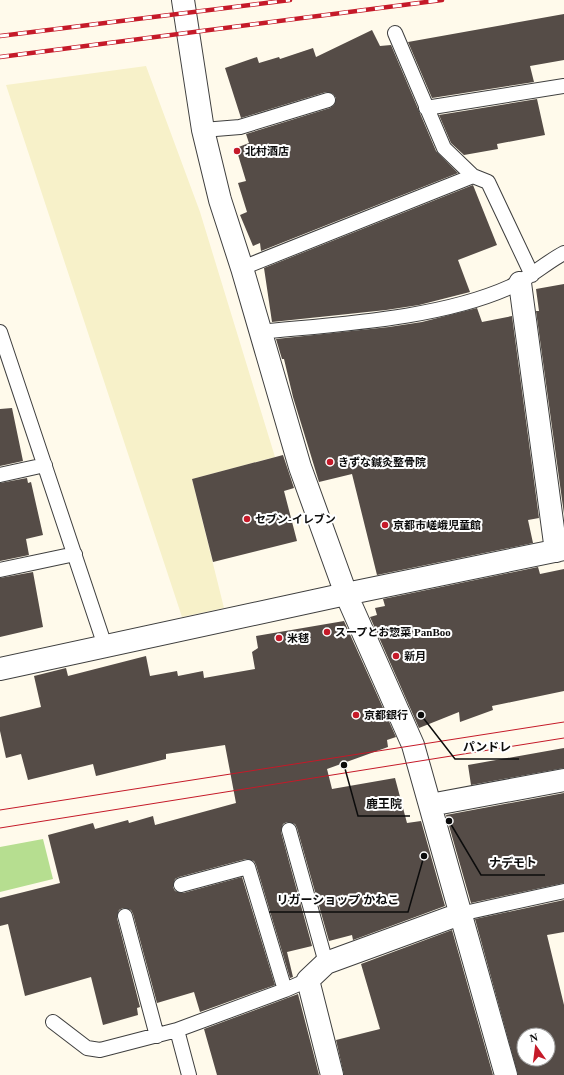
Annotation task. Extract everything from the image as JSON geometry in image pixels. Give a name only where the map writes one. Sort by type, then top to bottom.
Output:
[{"type":"street","points":[[183,0],[203,130],[220,200],[242,268],[300,467],[346,594],[413,745],[506,1075]]},
{"type":"street","points":[[0,669],[346,594],[560,550],[526,279]]},
{"type":"street","points":[[430,805],[564,780]]},
{"type":"street","points":[[332,1075],[308,980],[326,963],[460,914]]},
{"type":"lane","points":[[394,33],[444,148],[473,176],[488,182],[526,279]]},
{"type":"lane","points":[[426,108],[564,86]]},
{"type":"lane","points":[[203,130],[240,127],[328,100]]},
{"type":"lane","points":[[242,268],[473,176]]},
{"type":"lane","points":[[260,332],[368,320],[422,312],[491,294],[526,279],[564,253]]},
{"type":"lane","points":[[1,338],[105,646]]},
{"type":"lane","points":[[0,475],[45,465]]},
{"type":"lane","points":[[0,570],[75,554]]},
{"type":"lane","points":[[290,830],[326,963]]},
{"type":"lane","points":[[180,885],[248,867],[285,990]]},
{"type":"lane","points":[[460,914],[564,891]]},
{"type":"lane","points":[[126,916],[157,1036]]},
{"type":"lane","points":[[53,1022],[87,1048],[105,1049],[177,1030],[308,980]]},
{"type":"lane","points":[[177,1030],[189,1075]]},
{"type":"shaded area","points":[[146,66],[200,212],[275,457],[192,479],[224,608],[182,617],[6,85]]},
{"type":"green space","points":[[43,839],[53,879],[0,892],[0,847]]},
{"type":"building","points":[[564,14],[564,60],[530,66],[534,82],[432,98],[408,42]]},
{"type":"building","points":[[372,30],[380,46],[391,45],[436,151],[458,173],[261,251],[260,243],[253,246],[240,215],[247,212],[238,183],[246,181],[236,148],[249,143],[246,134],[330,108],[334,105],[336,98],[333,94],[326,92],[241,118],[225,68],[257,57],[259,63],[279,57],[280,59],[313,48],[316,57]]},
{"type":"building","points":[[537,99],[545,135],[497,144],[498,149],[464,155],[451,143],[439,115]]},
{"type":"building","points":[[473,185],[497,245],[458,260],[470,292],[419,305],[386,310],[272,322],[264,268]]},
{"type":"building","points":[[564,284],[564,514],[536,311],[539,311],[536,289]]},
{"type":"building","points":[[477,308],[482,322],[512,316],[539,518],[528,520],[533,543],[377,575],[352,474],[319,482],[293,397],[284,359],[282,359],[276,339],[422,322]]},
{"type":"building","points":[[12,408],[23,461],[0,466],[0,409]]},
{"type":"building","points":[[283,455],[294,488],[284,491],[297,541],[213,562],[192,479]]},
{"type":"building","points":[[27,478],[28,483],[31,482],[43,535],[26,539],[29,555],[0,561],[0,483]]},
{"type":"building","points":[[538,567],[540,574],[564,569],[564,691],[492,706],[493,710],[460,722],[459,712],[419,728],[370,617],[377,615],[375,608],[385,606],[383,599]]},
{"type":"building","points":[[33,572],[43,627],[0,637],[0,578]]},
{"type":"building","points":[[344,621],[396,737],[387,740],[388,747],[327,769],[332,789],[395,778],[407,823],[421,821],[445,906],[353,940],[352,935],[329,941],[297,828],[295,824],[287,822],[283,824],[281,832],[312,946],[287,952],[293,977],[290,978],[256,865],[254,861],[246,859],[179,877],[175,879],[173,887],[175,891],[183,893],[242,877],[275,985],[200,1012],[194,992],[157,1003],[133,914],[131,910],[123,908],[119,910],[117,918],[140,1007],[137,1008],[138,1015],[103,1025],[91,977],[25,996],[8,924],[0,926],[0,898],[60,883],[48,835],[93,823],[95,829],[128,820],[129,823],[153,816],[155,825],[236,803],[225,745],[166,754],[166,759],[96,776],[93,764],[28,780],[21,754],[6,758],[0,731],[0,717],[41,707],[34,676],[66,668],[68,676],[146,656],[150,676],[177,671],[178,676],[203,671],[204,678],[255,669],[252,652],[258,648],[256,636]]},
{"type":"building","points":[[564,748],[564,768],[471,785],[468,765]]},
{"type":"building","points":[[564,793],[564,883],[471,903],[446,815]]},
{"type":"building","points":[[564,900],[564,932],[547,935],[564,1005],[564,1075],[518,1075],[475,919]]},
{"type":"building","points":[[452,930],[493,1075],[344,1075],[336,1040],[380,1029],[361,964]]},
{"type":"building","points":[[298,994],[319,1075],[217,1075],[204,1029]]},
{"type":"tram line","points":[[0,810],[564,722]]},
{"type":"tram line","points":[[0,828],[564,738]]},
{"type":"railway","points":[[0,36],[290,0]]},
{"type":"railway","points":[[0,57],[442,0]]},
{"type":"place","name":"北村酒店","points":[[237,151]]},
{"type":"place","name":"きずな鍼灸整骨院","points":[[330,462]]},
{"type":"place","name":"セブン-イレブン","points":[[247,519]]},
{"type":"place","name":"京都市嵯峨児童館","points":[[385,525]]},
{"type":"place","name":"スープとお惣菜 PanBoo","points":[[327,632]]},
{"type":"place","name":"米毬","points":[[279,638]]},
{"type":"place","name":"新月","points":[[396,656]]},
{"type":"place","name":"京都銀行","points":[[356,715]]},
{"type":"place","name":"パンドレ","points":[[421,715]]},
{"type":"place","name":"鹿王院","points":[[344,765]]},
{"type":"place","name":"ナデモト","points":[[449,821]]},
{"type":"place","name":"リガーショップ かねこ","points":[[424,856]]}]
